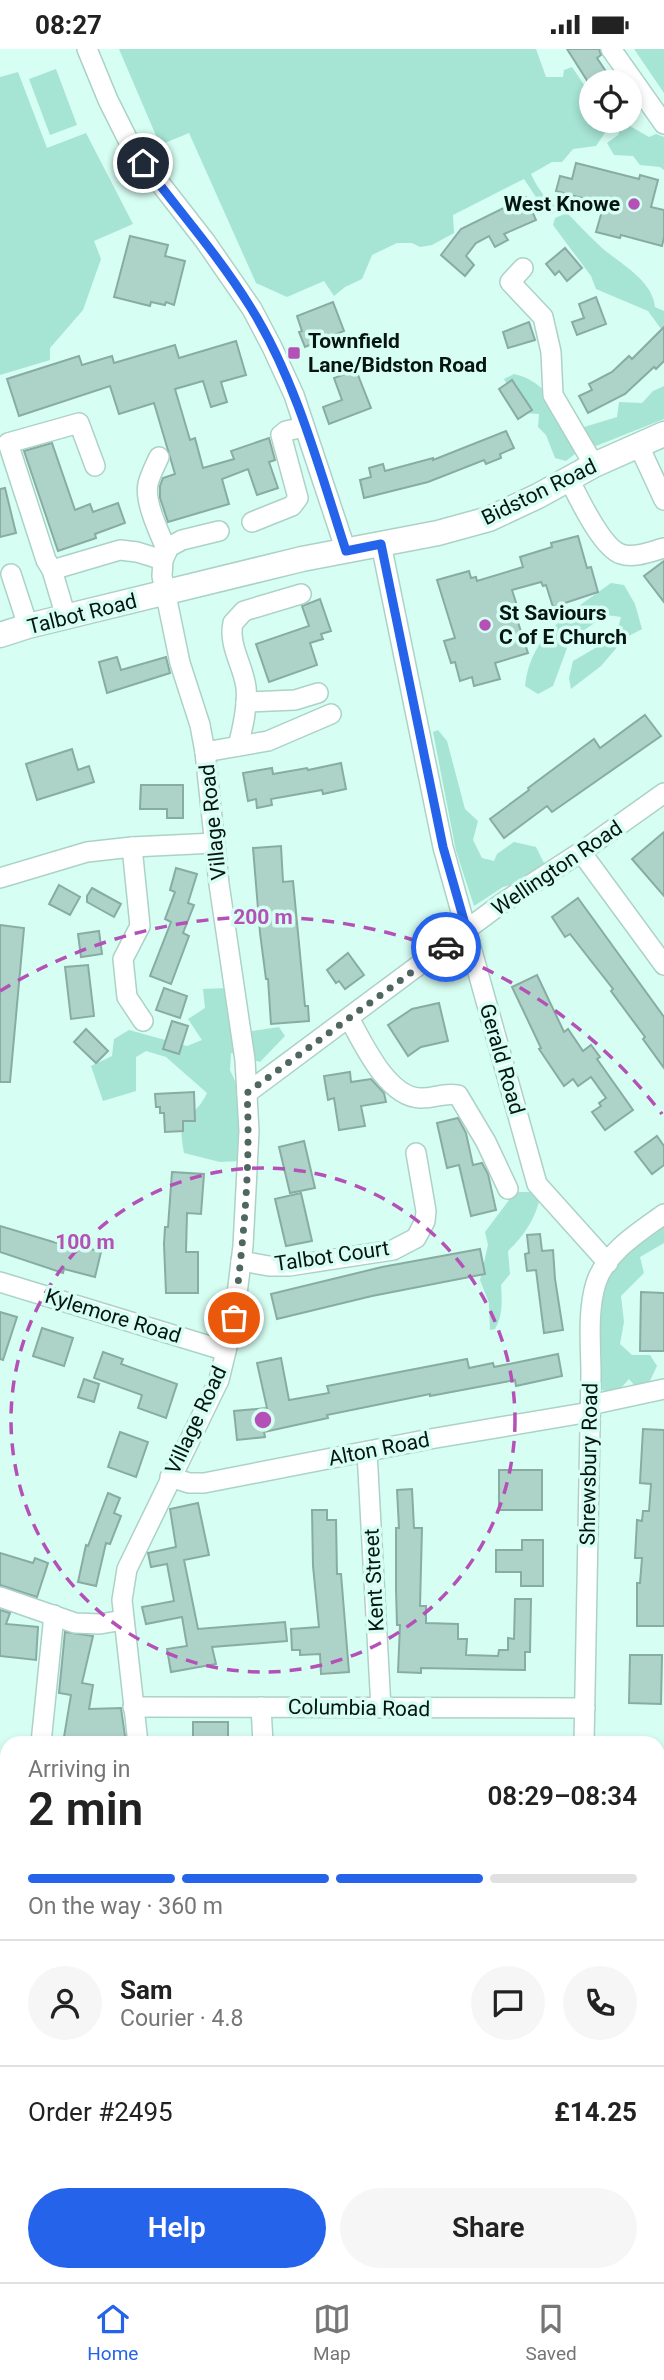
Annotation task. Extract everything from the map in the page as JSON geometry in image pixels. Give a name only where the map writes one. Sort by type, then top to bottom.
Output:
[{"type":"main road","name":"Bidston Road","points":[[164,594],[302,559],[438,533],[489,519],[594,465],[664,434]]},
{"type":"main road","name":"Talbot Road","points":[[0,635],[164,594]]},
{"type":"street","points":[[87,49],[131,146],[205,241],[252,309],[278,359],[304,426],[346,551]]},
{"type":"street","points":[[611,49],[664,124]]},
{"type":"street","points":[[523,268],[510,282],[543,317],[551,352],[552,395],[594,465]]},
{"type":"street","points":[[66,617],[8,443],[79,423],[95,466]]},
{"type":"street","points":[[252,522],[296,502],[299,494],[281,435],[304,426]]},
{"type":"street","points":[[639,446],[664,500]]},
{"type":"street","name":"Village Road","points":[[137,1736],[123,1620],[122,1600],[127,1569],[219,1380],[234,1318],[247,1198],[250,1131],[245,1061],[205,752],[164,594],[165,556],[147,489],[159,457]]},
{"type":"street","points":[[569,479],[585,512],[612,548],[621,554],[634,555],[664,548]]},
{"type":"street","points":[[52,570],[120,550],[165,556],[174,544],[182,540],[219,531]]},
{"type":"street","name":"Gerald Road","points":[[381,544],[443,847],[537,1184],[608,1263]]},
{"type":"street","points":[[11,574],[28,627]]},
{"type":"street","points":[[238,746],[246,702],[246,686],[232,635],[233,623],[244,611],[301,594]]},
{"type":"street","points":[[246,702],[295,700],[318,693]]},
{"type":"street","points":[[205,752],[268,741],[331,715]]},
{"type":"street","name":"Wellington Road","points":[[247,1093],[501,904],[664,793]]},
{"type":"street","points":[[0,878],[88,852],[215,843]]},
{"type":"street","points":[[132,847],[140,926],[123,959],[127,997],[143,1021]]},
{"type":"street","points":[[581,852],[664,965]]},
{"type":"street","points":[[349,1018],[391,1086],[419,1099],[446,1093],[458,1095],[486,1142],[508,1189]]},
{"type":"street","name":"Talbot Court","points":[[241,1261],[289,1266],[393,1250],[416,1237],[425,1221],[426,1211],[416,1153]]},
{"type":"street","name":"Shrewsbury Road","points":[[584,1736],[590,1323],[596,1282],[618,1249],[664,1215]]},
{"type":"street","name":"Kylemore Road","points":[[0,1282],[226,1351]]},
{"type":"street","name":"Alton Road","points":[[170,1477],[189,1483],[204,1483],[590,1408],[664,1389]]},
{"type":"street","name":"Kent Street","points":[[368,1452],[381,1708]]},
{"type":"street","points":[[0,1597],[75,1623],[100,1624],[123,1620]]},
{"type":"street","points":[[42,1736],[54,1615]]},
{"type":"street","name":"Columbia Road","points":[[133,1707],[585,1708]]},
{"type":"street","points":[[261,1707],[263,1736]]},
{"type":"green space","points":[[119,49],[536,49],[546,77],[563,77],[564,70],[572,67],[579,77],[579,133],[605,133],[596,146],[573,149],[562,162],[552,162],[531,174],[543,194],[561,209],[552,214],[540,203],[524,179],[453,215],[454,233],[432,245],[420,247],[412,243],[397,243],[372,255],[362,279],[334,296],[324,281],[287,297],[256,283],[189,133],[160,145]]},
{"type":"green space","points":[[634,49],[664,49],[664,93]]},
{"type":"green space","points":[[56,69],[77,125],[50,135],[29,79]]},
{"type":"green space","points":[[18,72],[47,148],[86,133],[133,224],[94,241],[101,259],[83,310],[50,348],[50,360],[0,375],[0,77]]},
{"type":"green space","points":[[642,133],[649,137],[656,134],[664,137],[664,170],[660,167],[640,165],[633,156],[614,155],[607,143],[618,135]]},
{"type":"green space","points":[[567,213],[649,289],[655,307],[664,311],[664,333],[648,311],[596,289],[591,276],[553,225],[555,218]]},
{"type":"green space","points":[[514,374],[525,377],[543,389],[579,433],[575,454],[566,461],[555,458],[546,435],[538,427],[539,414],[523,413],[504,379]]},
{"type":"green space","points":[[664,386],[664,419],[596,446],[587,440],[584,427],[617,417],[619,402],[642,403],[653,391]]},
{"type":"green space","points":[[611,583],[624,585],[635,604],[642,629],[625,638],[601,666],[571,689],[569,678],[573,661],[616,636],[621,617],[606,615],[570,640],[553,686],[538,694],[525,686],[535,651],[545,637],[568,614]]},
{"type":"green space","points":[[438,730],[447,741],[465,809],[478,821],[473,840],[482,858],[494,861],[497,854],[514,842],[536,847],[546,867],[528,881],[503,887],[474,906],[456,851],[433,732]]},
{"type":"green space","points":[[227,988],[246,1032],[279,1027],[285,1036],[260,1062],[231,1053],[230,1070],[239,1090],[240,1161],[220,1162],[184,1153],[183,1121],[207,1093],[166,1057],[146,1051],[136,1057],[136,1091],[103,1101],[91,1066],[112,1056],[114,1039],[129,1030],[187,1046],[202,1040],[188,1019],[205,1008],[203,989]]},
{"type":"green space","points":[[515,1192],[532,1192],[540,1198],[528,1227],[508,1251],[510,1274],[501,1285],[498,1324],[495,1329],[490,1330],[489,1303],[480,1280],[488,1245],[485,1232]]},
{"type":"green space","points":[[664,1213],[664,1243],[640,1257],[644,1273],[621,1296],[624,1322],[620,1344],[632,1355],[650,1355],[657,1366],[648,1385],[637,1388],[629,1379],[620,1389],[608,1393],[599,1388],[595,1303],[615,1259]]},
{"type":"building","points":[[567,49],[599,49],[601,55],[597,58],[605,70],[580,70]]},
{"type":"building","name":"West Knowe","points":[[576,163],[639,179],[640,175],[658,180],[651,207],[664,210],[662,246],[621,235],[620,238],[596,232],[604,204],[556,191],[560,176],[572,179]]},
{"type":"building","points":[[526,197],[536,220],[504,234],[508,240],[495,247],[489,236],[476,243],[466,256],[474,265],[465,276],[441,255],[461,229]]},
{"type":"building","points":[[130,236],[168,245],[165,256],[185,261],[174,305],[151,302],[150,306],[114,297]]},
{"type":"building","points":[[565,248],[582,268],[567,281],[559,271],[555,275],[546,264]]},
{"type":"building","points":[[596,297],[606,324],[577,335],[572,322],[584,318],[579,304]]},
{"type":"building","points":[[333,302],[344,331],[305,347],[297,316]]},
{"type":"building","points":[[529,322],[535,340],[508,348],[503,332]]},
{"type":"building","points":[[664,327],[664,361],[625,394],[588,413],[579,396],[592,390],[589,384],[612,372],[629,356],[632,359]]},
{"type":"building","points":[[236,341],[246,375],[221,382],[227,402],[211,407],[203,381],[175,389],[190,440],[195,438],[203,468],[234,459],[231,451],[269,438],[275,460],[269,462],[278,488],[257,495],[248,469],[222,479],[229,504],[168,522],[160,498],[160,486],[163,478],[175,474],[154,403],[119,414],[110,386],[19,416],[7,379],[79,356],[82,365],[112,356],[114,363],[175,345],[179,358]]},
{"type":"building","points":[[356,370],[371,408],[329,424],[323,407],[342,400],[334,378]]},
{"type":"building","points":[[512,380],[532,410],[518,419],[499,389]]},
{"type":"building","points":[[506,431],[514,448],[500,454],[501,458],[486,464],[484,460],[428,482],[364,498],[360,480],[371,477],[369,468],[383,464],[385,471],[433,460]]},
{"type":"building","points":[[52,443],[75,510],[90,504],[93,512],[118,503],[125,523],[95,534],[96,538],[58,551],[24,451]]},
{"type":"building","points":[[5,488],[16,533],[0,537],[0,489]]},
{"type":"building","name":"St Saviours C of E Church","points":[[578,536],[587,568],[591,567],[598,592],[553,607],[546,585],[543,586],[541,582],[512,590],[519,612],[515,613],[528,653],[495,663],[500,679],[474,686],[472,677],[460,681],[455,662],[451,663],[444,641],[455,638],[437,580],[469,571],[471,578],[476,577],[477,581],[523,567],[520,557],[552,547],[551,543]]},
{"type":"building","points":[[664,561],[664,602],[644,576]]},
{"type":"building","points":[[320,599],[331,631],[321,634],[323,639],[310,643],[317,665],[269,682],[256,644],[309,626],[302,606]]},
{"type":"building","points":[[117,657],[121,670],[166,657],[170,673],[107,693],[99,662]]},
{"type":"building","points":[[645,715],[661,736],[552,812],[547,806],[504,838],[490,819],[594,739],[600,748]]},
{"type":"building","points":[[72,749],[78,770],[89,766],[94,782],[37,800],[26,764]]},
{"type":"building","points":[[341,763],[346,789],[323,794],[322,790],[271,799],[272,805],[257,808],[256,799],[248,801],[243,773],[272,768],[273,774]]},
{"type":"building","points":[[141,785],[183,785],[183,818],[167,818],[167,809],[140,809]]},
{"type":"building","points":[[664,832],[664,896],[632,859]]},
{"type":"building","points":[[281,846],[283,882],[293,881],[305,1006],[308,1006],[309,1021],[271,1024],[253,848]]},
{"type":"building","points":[[176,868],[197,874],[188,903],[194,905],[183,933],[189,936],[171,984],[150,976],[171,922],[165,919],[175,892],[170,890]]},
{"type":"building","points":[[59,885],[80,897],[70,915],[49,904]]},
{"type":"building","points":[[92,888],[121,904],[114,917],[87,902]]},
{"type":"building","points":[[578,898],[664,1017],[664,1068],[611,991],[613,989],[570,934],[565,937],[552,917]]},
{"type":"building","points":[[0,925],[24,928],[10,1082],[0,1082]]},
{"type":"building","points":[[99,931],[102,954],[81,957],[78,934]]},
{"type":"building","points":[[348,953],[364,975],[345,989],[339,981],[336,983],[327,970]]},
{"type":"building","points":[[88,965],[94,1016],[71,1019],[65,967]]},
{"type":"building","points":[[537,975],[564,1032],[568,1029],[583,1051],[591,1045],[600,1057],[597,1059],[633,1110],[605,1130],[592,1112],[601,1106],[599,1103],[606,1098],[591,1077],[578,1086],[573,1079],[564,1086],[539,1049],[541,1048],[512,987]]},
{"type":"building","points":[[164,988],[187,996],[180,1018],[156,1010]]},
{"type":"building","points":[[439,1003],[448,1041],[421,1047],[408,1056],[388,1025],[412,1009]]},
{"type":"building","points":[[172,1021],[188,1026],[179,1054],[163,1049]]},
{"type":"building","points":[[86,1029],[108,1051],[96,1063],[74,1042]]},
{"type":"building","points":[[350,1072],[351,1082],[371,1079],[384,1093],[386,1102],[361,1106],[365,1126],[339,1130],[334,1098],[328,1100],[324,1076]]},
{"type":"building","points":[[194,1092],[195,1121],[183,1121],[183,1131],[165,1132],[164,1113],[160,1113],[160,1107],[156,1107],[155,1094]]},
{"type":"building","points":[[458,1118],[466,1133],[473,1165],[482,1163],[488,1174],[496,1210],[471,1216],[459,1165],[447,1168],[437,1123]]},
{"type":"building","points":[[657,1136],[664,1146],[664,1165],[652,1174],[635,1152]]},
{"type":"building","points":[[304,1141],[315,1188],[290,1193],[279,1147]]},
{"type":"building","points":[[172,1172],[204,1174],[201,1214],[187,1213],[186,1252],[198,1252],[198,1293],[166,1293],[164,1244]]},
{"type":"building","points":[[301,1193],[312,1241],[286,1246],[275,1199]]},
{"type":"building","points":[[0,1226],[80,1250],[81,1246],[101,1252],[95,1277],[64,1269],[63,1273],[0,1252]]},
{"type":"building","points":[[540,1234],[542,1251],[553,1250],[563,1330],[544,1333],[536,1270],[527,1271],[525,1254],[529,1253],[527,1235]]},
{"type":"building","points":[[480,1249],[485,1274],[372,1296],[277,1319],[271,1294],[382,1267]]},
{"type":"building","points":[[641,1292],[664,1293],[664,1351],[640,1351]]},
{"type":"building","points":[[0,1312],[17,1317],[3,1360],[0,1359]]},
{"type":"building","points":[[42,1328],[73,1338],[64,1366],[33,1356]]},
{"type":"building","points":[[103,1352],[123,1359],[121,1364],[177,1384],[166,1418],[138,1408],[142,1395],[94,1378]]},
{"type":"building","points":[[558,1354],[562,1376],[516,1386],[515,1380],[430,1394],[327,1415],[328,1418],[264,1432],[265,1437],[237,1440],[234,1411],[267,1408],[257,1363],[281,1358],[289,1400],[329,1393],[327,1386],[467,1359],[469,1368],[493,1363],[494,1367]]},
{"type":"building","points":[[84,1379],[99,1384],[94,1402],[78,1397]]},
{"type":"building","points":[[643,1429],[664,1430],[664,1626],[637,1626],[637,1583],[640,1583],[642,1558],[635,1558],[637,1520],[642,1521],[643,1511],[649,1511],[651,1484],[640,1483]]},
{"type":"building","points":[[120,1432],[148,1442],[136,1477],[108,1467]]},
{"type":"building","points":[[499,1470],[542,1470],[542,1510],[499,1510]]},
{"type":"building","points":[[412,1489],[414,1528],[422,1528],[420,1606],[426,1606],[426,1623],[458,1624],[458,1639],[467,1639],[466,1655],[498,1656],[499,1650],[508,1650],[508,1638],[514,1639],[515,1599],[531,1599],[530,1652],[525,1652],[525,1670],[421,1668],[421,1673],[398,1672],[400,1625],[397,1625],[396,1589],[396,1528],[399,1528],[397,1490]]},
{"type":"building","points":[[108,1493],[120,1498],[114,1513],[121,1516],[110,1544],[106,1543],[96,1586],[78,1582],[86,1545],[88,1546]]},
{"type":"building","points":[[198,1503],[209,1555],[184,1560],[198,1629],[285,1622],[287,1641],[212,1647],[216,1664],[171,1672],[167,1649],[187,1646],[182,1617],[146,1624],[142,1607],[174,1601],[167,1564],[151,1567],[148,1553],[176,1547],[170,1509]]},
{"type":"building","points":[[312,1510],[327,1510],[327,1520],[336,1520],[337,1574],[341,1574],[349,1672],[321,1674],[320,1654],[300,1655],[300,1650],[292,1650],[291,1629],[319,1627],[313,1566]]},
{"type":"building","points":[[522,1540],[543,1540],[543,1586],[521,1586],[521,1572],[496,1572],[496,1550],[522,1550]]},
{"type":"building","points":[[0,1553],[33,1563],[35,1558],[48,1563],[37,1597],[0,1585]]},
{"type":"building","points":[[0,1610],[10,1613],[6,1624],[38,1627],[36,1660],[0,1656]]},
{"type":"building","points":[[65,1632],[93,1636],[82,1683],[93,1685],[89,1709],[121,1708],[125,1736],[64,1736],[71,1695],[59,1693]]},
{"type":"building","points":[[630,1655],[662,1655],[661,1704],[629,1703]]},
{"type":"building","points":[[193,1722],[228,1722],[228,1736],[193,1736]]},
{"type":"way so far","points":[[234,1318],[247,1198],[250,1131],[247,1093],[446,947]]},
{"type":"place","name":"West Knowe","points":[[634,204]]},
{"type":"place","name":"Townfield Lane/Bidston Road","points":[[294,353]]},
{"type":"place","name":"St Saviours C of E Church","points":[[485,625]]},
{"type":"route","points":[[143,163],[205,241],[252,309],[272,347],[293,395],[346,551],[381,544],[443,847],[467,931],[446,947]]}]
